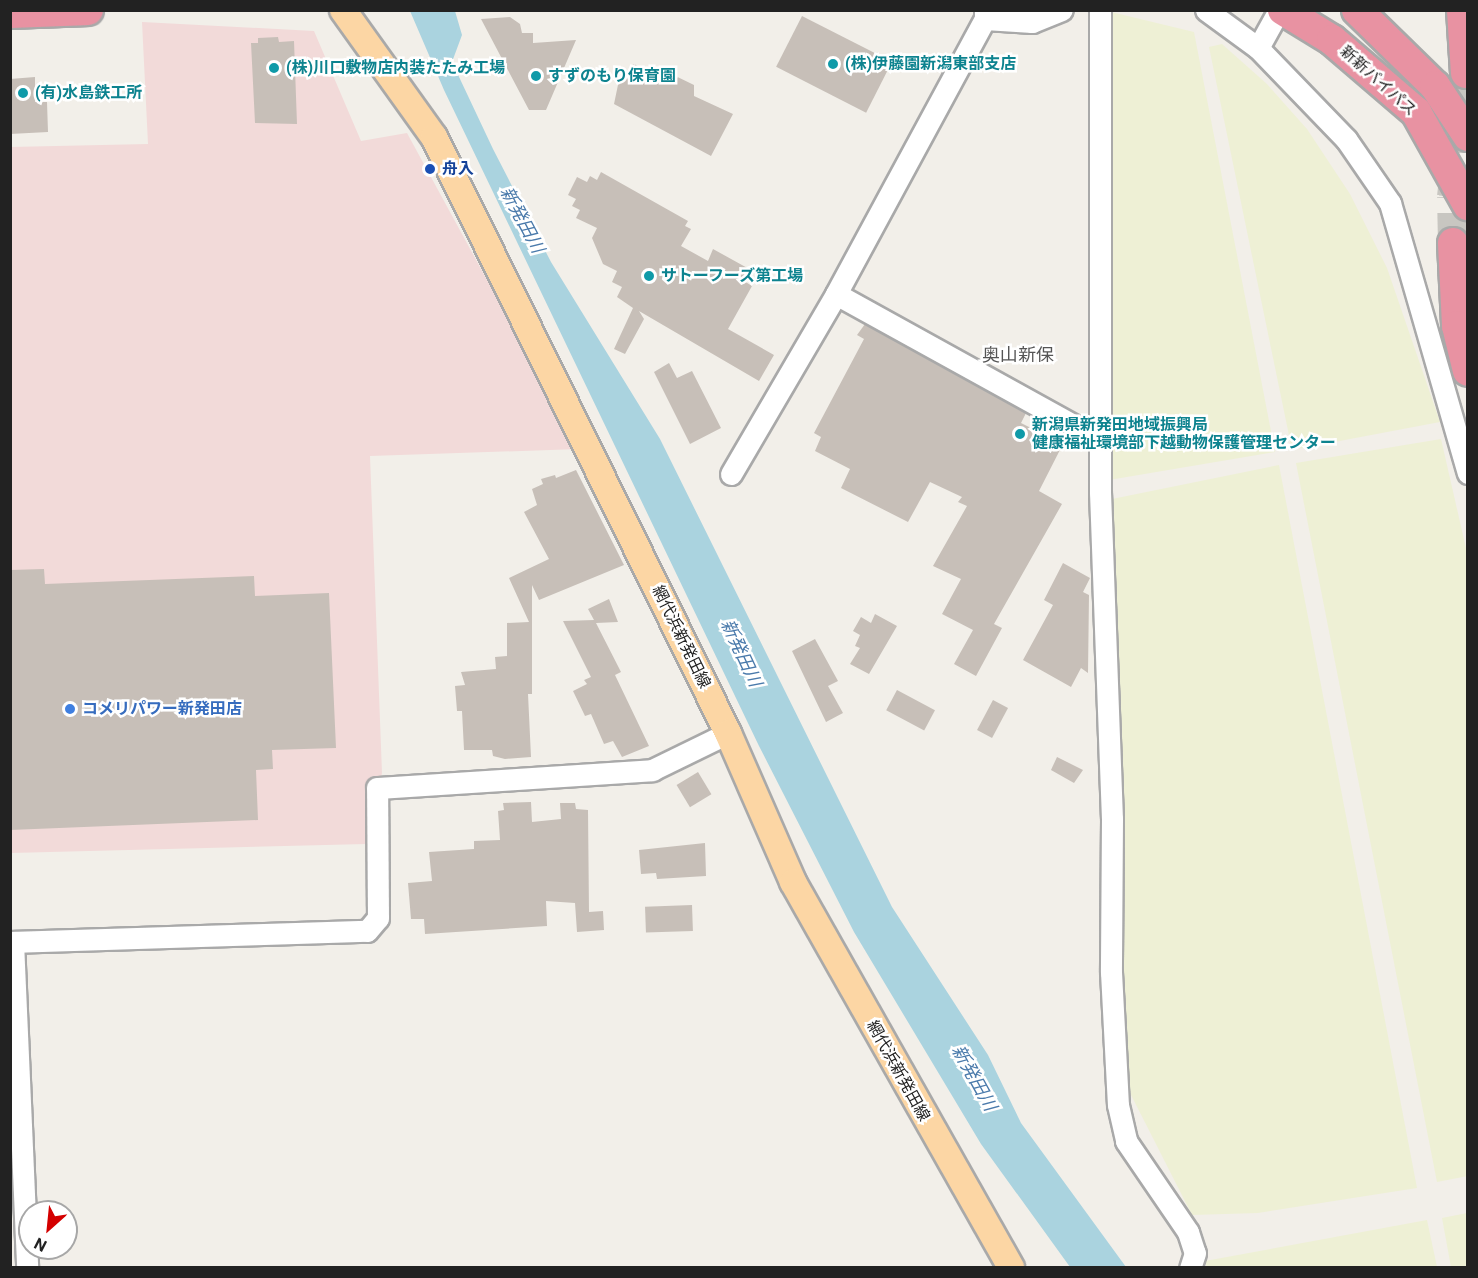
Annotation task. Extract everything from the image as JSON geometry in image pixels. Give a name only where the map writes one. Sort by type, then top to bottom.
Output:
[{"type":"highway","points":[[10,14],[88,10]]},
{"type":"highway","name":"新新バイパス","points":[[1281,10],[1332,40],[1416,112],[1467,205]]},
{"type":"highway","points":[[1462,10],[1466,73]]},
{"type":"highway","name":"新新バイパス","points":[[1357,11],[1435,87],[1467,136]]},
{"type":"highway","points":[[1454,243],[1457,326],[1467,371]]},
{"type":"main road","name":"網代浜新発田線","points":[[343,10],[434,137],[728,733],[793,882],[1011,1268]]},
{"type":"street","points":[[731,474],[836,294],[985,15],[1032,22],[1062,10]]},
{"type":"street","points":[[1100,10],[1102,433],[1100,492],[1112,819],[1111,972],[1118,1105],[1126,1141],[1188,1232],[1196,1253],[1190,1268]]},
{"type":"street","points":[[1206,10],[1258,48],[1346,139],[1390,203],[1460,431],[1467,473]]},
{"type":"street","points":[[1258,48],[1281,10]]},
{"type":"street","points":[[836,294],[1082,429],[1102,433]]},
{"type":"street","points":[[27,1268],[12,942],[367,931],[378,918],[377,788],[652,770],[728,733]]},
{"type":"shaded area","points":[[142,22],[314,31],[361,141],[407,133],[579,449],[370,456],[382,773],[366,844],[11,853],[10,147],[148,144]]},
{"type":"green space","points":[[1107,11],[1194,32],[1275,452],[1109,480]]},
{"type":"green space","points":[[1222,44],[1267,84],[1307,129],[1350,194],[1387,268],[1440,422],[1292,450],[1209,47]]},
{"type":"green space","points":[[1441,439],[1468,557],[1468,1176],[1437,1182],[1296,463]]},
{"type":"green space","points":[[1279,465],[1417,1188],[1258,1213],[1192,1215],[1127,1087],[1120,1034],[1112,499]]},
{"type":"green space","points":[[1467,1213],[1467,1267],[1451,1267],[1442,1218]]},
{"type":"green space","points":[[1427,1220],[1437,1267],[1207,1268],[1205,1261]]},
{"type":"water","name":"新発田川","points":[[410,11],[455,11],[462,35],[452,62],[493,149],[551,262],[660,439],[892,907],[988,1055],[1021,1123],[1126,1267],[1070,1267],[981,1144],[854,932],[759,746],[444,90]]},
{"type":"building","name":"(株)伊藤園新潟東部支店","points":[[802,16],[892,62],[866,113],[776,67]]},
{"type":"building","name":"すずのもり保育園","points":[[510,17],[520,24],[522,33],[533,33],[533,43],[576,40],[546,110],[529,110],[481,19]]},
{"type":"building","name":"(株)川口敷物店内装たたみ工場","points":[[278,37],[279,42],[294,41],[297,124],[255,123],[251,43],[258,43],[258,38]]},
{"type":"building","points":[[634,64],[651,73],[659,68],[694,85],[694,96],[733,114],[711,156],[614,104],[619,80]]},
{"type":"building","name":"(有)水島鉄工所","points":[[35,77],[35,102],[47,102],[48,132],[10,134],[10,79]]},
{"type":"building","name":"サトーフーズ第工場","points":[[601,172],[688,221],[685,226],[691,229],[681,246],[708,261],[713,249],[751,270],[744,281],[752,286],[728,329],[774,355],[759,381],[639,311],[644,319],[625,354],[614,349],[633,308],[617,297],[622,287],[612,282],[617,271],[603,264],[592,238],[597,228],[576,218],[580,210],[572,206],[576,199],[568,195],[577,177],[587,182],[590,176],[597,180]]},
{"type":"building","points":[[865,324],[1026,413],[1021,423],[1063,444],[1039,491],[1062,504],[994,624],[1002,628],[976,676],[954,664],[973,630],[942,614],[961,579],[933,566],[967,506],[958,502],[962,497],[930,482],[908,522],[841,488],[850,469],[815,451],[821,437],[814,433],[864,339],[857,335]]},
{"type":"building","points":[[669,363],[677,378],[692,371],[721,428],[690,444],[654,372]]},
{"type":"building","points":[[576,470],[624,565],[539,600],[532,585],[532,694],[528,694],[531,757],[505,759],[493,756],[492,750],[464,750],[462,711],[457,711],[455,686],[465,685],[461,672],[496,669],[495,657],[507,656],[507,623],[529,622],[509,578],[549,559],[524,512],[537,505],[532,489],[543,484],[541,479],[555,475],[556,478]]},
{"type":"building","points":[[1063,563],[1090,578],[1083,592],[1089,595],[1088,673],[1081,668],[1071,687],[1023,660],[1053,605],[1044,600]]},
{"type":"building","points":[[44,569],[45,584],[254,576],[255,596],[329,593],[336,748],[272,750],[273,769],[256,770],[258,820],[10,830],[10,570]]},
{"type":"building","points":[[609,599],[618,622],[596,623],[621,672],[615,675],[649,746],[622,757],[613,741],[604,744],[591,714],[585,716],[573,691],[587,684],[584,680],[591,677],[563,621],[594,620],[588,609]]},
{"type":"building","points":[[875,614],[897,626],[869,674],[850,664],[860,648],[855,646],[860,635],[853,631],[861,617],[871,623]]},
{"type":"building","points":[[815,639],[838,681],[828,686],[843,713],[826,722],[792,651]]},
{"type":"building","points":[[897,690],[935,710],[924,730],[886,710]]},
{"type":"building","points":[[993,700],[1008,708],[992,738],[977,730]]},
{"type":"building","points":[[1057,757],[1083,770],[1074,783],[1051,770]]},
{"type":"building","points":[[698,772],[711,794],[690,807],[677,785]]},
{"type":"building","points":[[531,802],[532,822],[561,819],[560,803],[575,803],[576,809],[588,810],[589,912],[603,911],[604,930],[577,932],[575,903],[546,901],[547,926],[425,934],[424,919],[411,919],[408,883],[432,881],[429,852],[474,849],[474,841],[500,840],[498,811],[504,810],[503,803]]},
{"type":"building","points":[[705,843],[706,876],[657,879],[656,873],[641,874],[639,850]]},
{"type":"building","points":[[692,905],[693,931],[646,933],[645,907]]},
{"type":"tunnel","points":[[1453,243],[1452,197],[1466,73]]},
{"type":"place","name":"(株)伊藤園新潟東部支店","points":[[833,64]]},
{"type":"place","name":"(株)川口敷物店内装たたみ工場","points":[[274,68]]},
{"type":"place","name":"すずのもり保育園","points":[[536,76]]},
{"type":"place","name":"(有)水島鉄工所","points":[[23,93]]},
{"type":"place","name":"舟入","points":[[430,169]]},
{"type":"place","name":"サトーフーズ第工場","points":[[649,276]]},
{"type":"place","name":"新潟県新発田地域振興局 健康福祉環境部下越動物保護管理センター","points":[[1020,434]]},
{"type":"place","name":"コメリパワー新発田店","points":[[70,709]]},
{"type":"district","name":"奥山新保","points":[[1018,355]]}]
